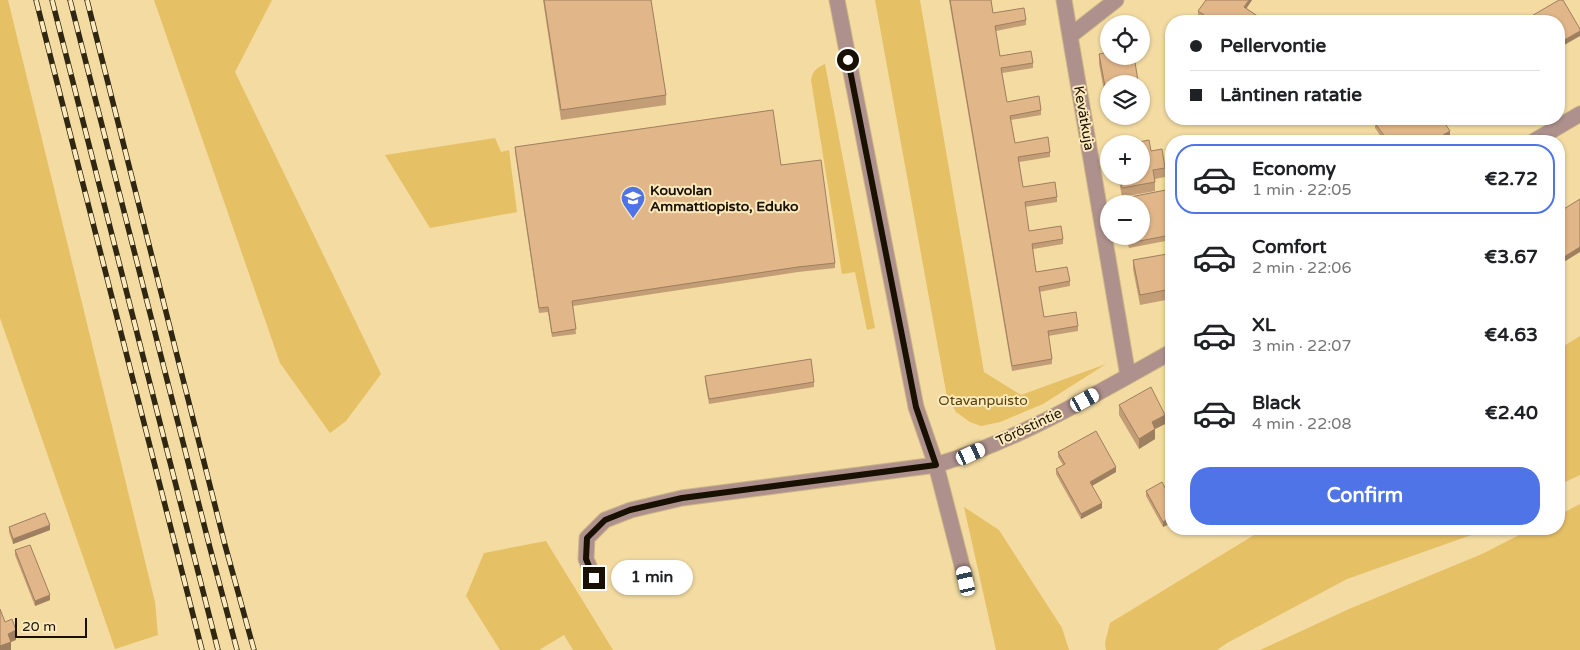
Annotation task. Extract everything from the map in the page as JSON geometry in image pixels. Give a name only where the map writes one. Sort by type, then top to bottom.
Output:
[{"type":"street","points":[[837,0],[916,407],[936,465],[966,581]]},
{"type":"street","name":"Kevätkuja","points":[[1064,0],[1128,376]]},
{"type":"street","points":[[1070,36],[1116,0]]},
{"type":"street","points":[[1565,123],[1580,114]]},
{"type":"street","points":[[1544,135],[1561,125]]},
{"type":"street","name":"Töröstintie","points":[[594,578],[586,559],[587,538],[605,520],[630,510],[682,498],[936,465],[971,454],[1070,408],[1165,355]]},
{"type":"green space","points":[[0,0],[8,0],[155,602],[158,635],[115,649],[0,318]]},
{"type":"green space","points":[[154,0],[272,0],[235,72],[381,374],[346,421],[330,433],[280,363]]},
{"type":"green space","name":"Otavanpuisto","points":[[875,0],[920,0],[984,372],[1021,395],[1106,364],[1043,404],[1000,422],[981,426],[970,422],[956,412],[947,397]]},
{"type":"green space","points":[[825,64],[875,328],[867,330],[855,272],[842,274],[811,80],[815,70]]},
{"type":"green space","points":[[495,138],[501,152],[509,150],[517,212],[430,228],[385,155]]},
{"type":"green space","points":[[1580,336],[1580,475],[1565,482],[1565,345]]},
{"type":"green space","points":[[1580,504],[1580,650],[1260,650],[1349,609],[1482,554],[1519,535],[1565,535],[1565,512]]},
{"type":"green space","points":[[964,507],[999,530],[1062,628],[1069,650],[996,650]]},
{"type":"green space","points":[[1254,535],[1471,535],[1347,579],[1217,650],[1106,650],[1105,643],[1110,623]]},
{"type":"green space","points":[[546,541],[613,650],[573,650],[564,635],[539,650],[500,650],[466,596],[484,553]]},
{"type":"building","points":[[544,0],[651,0],[666,95],[561,110]]},
{"type":"building","points":[[950,0],[991,0],[993,13],[1024,8],[1026,20],[995,26],[1000,56],[1031,51],[1033,63],[1001,68],[1007,102],[1039,96],[1041,110],[1010,116],[1015,143],[1048,137],[1050,152],[1018,157],[1023,187],[1055,182],[1057,197],[1025,202],[1029,231],[1061,226],[1063,239],[1032,244],[1036,272],[1067,267],[1070,281],[1039,287],[1044,317],[1076,312],[1078,326],[1048,331],[1052,359],[1012,366]]},
{"type":"building","points":[[1206,0],[1249,0],[1244,7],[1256,15],[1204,15],[1198,11]]},
{"type":"building","points":[[1559,0],[1563,0],[1580,31],[1565,40],[1565,15],[1533,15]]},
{"type":"building","points":[[1101,65],[1135,65],[1137,75],[1103,75]]},
{"type":"building","points":[[773,110],[781,165],[821,160],[835,263],[572,301],[576,329],[552,333],[548,307],[539,308],[515,147]]},
{"type":"building","points":[[1376,125],[1446,125],[1450,131],[1443,135],[1384,135]]},
{"type":"building","points":[[1150,146],[1151,151],[1162,149],[1165,168],[1153,170],[1155,182],[1150,183]]},
{"type":"building","points":[[1122,185],[1138,185],[1122,188]]},
{"type":"building","points":[[1165,190],[1165,236],[1150,239],[1150,195],[1140,195]]},
{"type":"building","points":[[1580,199],[1580,247],[1565,256],[1565,208]]},
{"type":"building","points":[[1165,254],[1165,290],[1140,295],[1133,260]]},
{"type":"building","points":[[811,359],[814,382],[709,399],[705,376]]},
{"type":"building","points":[[1151,387],[1165,415],[1152,422],[1155,429],[1139,439],[1119,405]]},
{"type":"building","points":[[1096,431],[1116,467],[1090,482],[1102,503],[1081,514],[1056,469],[1065,464],[1058,452]]},
{"type":"building","points":[[1162,482],[1165,488],[1165,521],[1163,522],[1146,491]]},
{"type":"building","points":[[45,513],[50,525],[13,539],[9,527]]},
{"type":"building","points":[[30,545],[50,595],[35,601],[15,550]]},
{"type":"building","points":[[0,609],[5,622],[12,619],[16,630],[8,634],[11,642],[0,646]]},
{"type":"railway","points":[[36,0],[202,650]]},
{"type":"railway","points":[[52,0],[218,650]]},
{"type":"railway","points":[[70,0],[237,650]]},
{"type":"railway","points":[[87,0],[225,545],[254,650]]},
{"type":"place","name":"Kouvolan Ammattiopisto, Eduko","points":[[633,219]]},
{"type":"route","points":[[594,578],[586,559],[587,538],[605,520],[630,510],[682,498],[936,465],[916,407],[848,60]]}]
